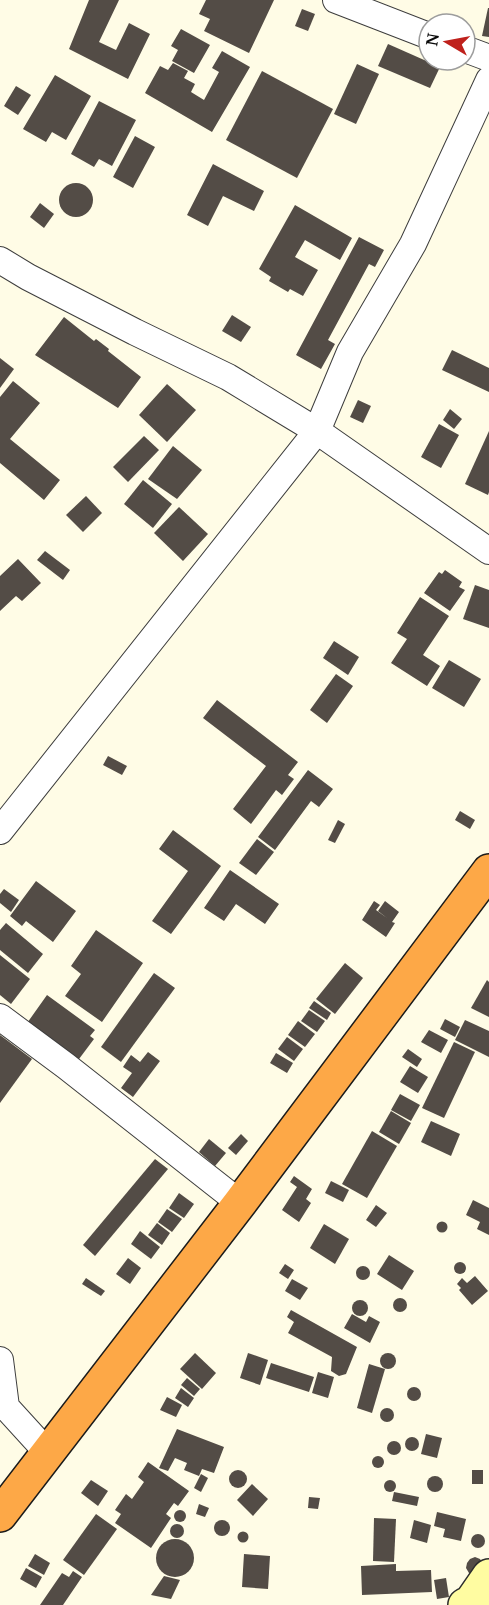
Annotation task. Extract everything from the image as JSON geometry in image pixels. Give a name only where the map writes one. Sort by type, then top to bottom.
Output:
[{"type":"highway","points":[[0,1515],[240,1203],[489,871]]},
{"type":"street","points":[[336,0],[417,31]]},
{"type":"street","points":[[0,831],[316,431],[350,352],[413,244],[489,80]]},
{"type":"street","points":[[0,260],[135,333],[228,377],[316,431],[489,551]]},
{"type":"street","points":[[0,1017],[240,1203]]},
{"type":"street","points":[[0,1360],[6,1407],[47,1452]]},
{"type":"street","points":[[465,1605],[471,1602],[489,1576]]},
{"type":"building","points":[[89,0],[119,0],[99,42],[116,50],[129,23],[150,34],[128,79],[69,49]]},
{"type":"building","points":[[206,0],[274,0],[249,53],[204,31],[210,19],[199,14]]},
{"type":"building","points":[[489,8],[489,37],[482,36]]},
{"type":"building","points":[[302,9],[315,14],[308,31],[295,26]]},
{"type":"building","points":[[181,29],[210,45],[194,73],[172,61],[178,50],[171,46]]},
{"type":"building","points":[[388,44],[417,57],[417,72],[438,72],[430,88],[378,66]]},
{"type":"building","points":[[222,51],[250,67],[212,132],[145,93],[160,66],[168,70],[173,63],[188,71],[184,78],[195,84],[191,92],[204,100],[219,72],[212,68]]},
{"type":"building","points":[[357,64],[379,74],[356,124],[334,114]]},
{"type":"building","points":[[262,71],[333,109],[297,178],[226,140]]},
{"type":"building","points":[[55,75],[91,96],[66,140],[52,132],[46,142],[23,129]]},
{"type":"building","points":[[16,86],[31,95],[18,115],[4,106]]},
{"type":"building","points":[[99,101],[136,120],[112,166],[99,159],[94,167],[71,154]]},
{"type":"building","points":[[135,136],[155,147],[133,188],[113,177]]},
{"type":"building","points":[[213,164],[264,191],[254,211],[223,196],[208,226],[187,215]]},
{"type":"building","points":[[76,183],[88,188],[93,200],[88,212],[76,217],[64,212],[59,200],[64,188]]},
{"type":"building","points":[[40,203],[54,214],[44,228],[30,217]]},
{"type":"building","points":[[295,205],[352,238],[340,260],[305,240],[295,257],[318,270],[303,296],[290,289],[288,292],[269,281],[271,277],[259,269]]},
{"type":"building","points":[[359,237],[384,250],[375,267],[369,264],[328,340],[335,344],[321,369],[296,355]]},
{"type":"building","points":[[232,315],[251,327],[241,342],[222,331]]},
{"type":"building","points":[[64,317],[94,341],[96,339],[109,349],[108,351],[141,377],[118,408],[35,355]]},
{"type":"building","points":[[452,350],[489,368],[489,392],[442,370]]},
{"type":"building","points":[[0,358],[14,369],[0,388]]},
{"type":"building","points":[[13,381],[40,403],[10,439],[60,480],[44,500],[0,463],[0,397]]},
{"type":"building","points":[[167,384],[196,410],[167,442],[139,415]]},
{"type":"building","points":[[358,400],[371,406],[363,423],[350,417]]},
{"type":"building","points":[[450,409],[462,419],[454,429],[443,420]]},
{"type":"building","points":[[439,424],[459,435],[441,468],[421,457]]},
{"type":"building","points":[[489,431],[489,492],[488,495],[465,484]]},
{"type":"building","points":[[144,436],[159,450],[128,482],[113,467]]},
{"type":"building","points":[[173,446],[202,470],[177,499],[148,479]]},
{"type":"building","points":[[143,480],[172,504],[153,528],[124,504]]},
{"type":"building","points":[[86,496],[102,513],[83,532],[66,515]]},
{"type":"building","points":[[179,507],[208,534],[183,561],[154,533]]},
{"type":"building","points":[[45,551],[70,570],[63,580],[37,560]]},
{"type":"building","points":[[18,559],[41,583],[22,601],[16,596],[0,611],[0,576]]},
{"type":"building","points":[[445,570],[462,582],[459,587],[465,590],[450,611],[424,593],[439,572],[442,574]]},
{"type":"building","points":[[475,585],[489,590],[489,628],[463,619]]},
{"type":"building","points":[[420,597],[449,616],[423,655],[440,666],[427,686],[391,663],[407,639],[397,633]]},
{"type":"building","points":[[334,641],[359,657],[348,675],[323,658]]},
{"type":"building","points":[[449,660],[481,679],[464,707],[432,688]]},
{"type":"building","points":[[336,674],[353,686],[327,723],[310,710]]},
{"type":"building","points":[[217,700],[298,762],[288,775],[294,779],[282,795],[276,790],[251,824],[233,809],[266,766],[203,718]]},
{"type":"building","points":[[108,756],[127,766],[122,775],[103,765]]},
{"type":"building","points":[[308,770],[333,789],[319,807],[311,801],[275,850],[258,837]]},
{"type":"building","points":[[460,811],[475,820],[470,829],[455,820]]},
{"type":"building","points":[[338,820],[345,824],[335,843],[328,840]]},
{"type":"building","points":[[173,830],[221,866],[171,934],[152,921],[188,871],[159,849]]},
{"type":"building","points":[[257,839],[274,852],[256,875],[239,863]]},
{"type":"building","points":[[230,870],[279,904],[265,924],[236,904],[224,921],[204,908]]},
{"type":"building","points":[[36,881],[76,911],[53,942],[26,921],[22,926],[10,916]]},
{"type":"building","points":[[4,889],[19,900],[11,912],[0,903],[0,894]]},
{"type":"building","points":[[374,901],[380,905],[376,910],[387,918],[378,911],[385,901],[399,912],[386,937],[362,920]]},
{"type":"building","points":[[6,923],[43,954],[28,973],[0,950],[0,930]]},
{"type":"building","points":[[96,930],[143,963],[102,1022],[65,996],[81,974],[71,966]]},
{"type":"building","points":[[0,955],[30,979],[11,1004],[0,995]]},
{"type":"building","points":[[345,963],[363,978],[335,1014],[316,999]]},
{"type":"building","points":[[154,973],[175,988],[121,1062],[101,1047]]},
{"type":"building","points":[[487,980],[489,982],[489,1017],[471,1008]]},
{"type":"building","points":[[47,995],[95,1030],[90,1036],[94,1039],[76,1063],[25,1026]]},
{"type":"building","points":[[314,1001],[331,1013],[327,1020],[309,1008]]},
{"type":"building","points":[[309,1010],[325,1021],[317,1032],[301,1021]]},
{"type":"building","points":[[445,1019],[460,1027],[455,1037],[440,1029]]},
{"type":"building","points":[[465,1020],[489,1031],[489,1057],[455,1040]]},
{"type":"building","points":[[298,1021],[315,1034],[305,1047],[288,1035]]},
{"type":"building","points":[[429,1030],[448,1040],[441,1053],[421,1042]]},
{"type":"building","points":[[0,1035],[32,1059],[0,1103]]},
{"type":"building","points":[[287,1037],[303,1049],[294,1061],[278,1049]]},
{"type":"building","points":[[454,1042],[475,1052],[444,1118],[422,1108]]},
{"type":"building","points":[[408,1049],[422,1059],[417,1067],[402,1057]]},
{"type":"building","points":[[148,1052],[160,1061],[133,1097],[121,1088],[132,1073],[123,1067],[131,1055],[140,1062]]},
{"type":"building","points":[[276,1053],[293,1063],[287,1073],[270,1063]]},
{"type":"building","points":[[410,1066],[428,1077],[418,1093],[400,1082]]},
{"type":"building","points":[[400,1094],[420,1105],[411,1121],[391,1110]]},
{"type":"building","points":[[391,1111],[411,1123],[399,1144],[379,1132]]},
{"type":"building","points":[[431,1121],[460,1134],[451,1156],[421,1142]]},
{"type":"building","points":[[372,1131],[397,1146],[367,1198],[342,1184]]},
{"type":"building","points":[[241,1134],[248,1141],[236,1155],[228,1148]]},
{"type":"building","points":[[209,1139],[226,1153],[215,1166],[199,1152]]},
{"type":"building","points":[[155,1159],[168,1169],[95,1256],[83,1245]]},
{"type":"building","points":[[294,1176],[312,1189],[306,1199],[311,1203],[299,1222],[282,1210],[297,1187],[290,1182]]},
{"type":"building","points":[[331,1181],[349,1190],[343,1202],[325,1193]]},
{"type":"building","points":[[179,1193],[194,1204],[184,1218],[169,1208]]},
{"type":"building","points":[[473,1200],[489,1208],[489,1235],[477,1229],[480,1222],[466,1215]]},
{"type":"building","points":[[376,1205],[387,1213],[376,1227],[366,1220]]},
{"type":"building","points":[[167,1209],[182,1219],[172,1232],[158,1222]]},
{"type":"building","points":[[442,1222],[446,1223],[446,1231],[442,1232],[438,1231],[437,1227],[438,1223]]},
{"type":"building","points":[[157,1223],[170,1233],[162,1245],[148,1235]]},
{"type":"building","points":[[324,1224],[349,1239],[335,1264],[310,1248]]},
{"type":"building","points":[[140,1231],[160,1247],[151,1259],[131,1244]]},
{"type":"building","points":[[389,1255],[414,1271],[402,1290],[377,1274]]},
{"type":"building","points":[[128,1258],[141,1268],[130,1284],[116,1274]]},
{"type":"building","points":[[462,1262],[465,1263],[465,1273],[458,1274],[455,1273],[454,1266],[455,1263]]},
{"type":"building","points":[[285,1264],[294,1270],[288,1279],[279,1273]]},
{"type":"building","points":[[363,1266],[368,1268],[370,1273],[368,1278],[363,1280],[358,1278],[356,1273],[358,1268]]},
{"type":"building","points":[[475,1276],[488,1291],[472,1305],[459,1290],[461,1288],[457,1284],[462,1278],[467,1283]]},
{"type":"building","points":[[86,1278],[105,1291],[101,1296],[82,1284]]},
{"type":"building","points":[[292,1279],[308,1288],[300,1300],[285,1291]]},
{"type":"building","points":[[400,1298],[405,1300],[407,1305],[405,1310],[400,1312],[395,1310],[393,1305],[395,1300]]},
{"type":"building","points":[[360,1300],[368,1308],[360,1316],[352,1308]]},
{"type":"building","points":[[291,1310],[357,1347],[346,1374],[339,1376],[331,1371],[332,1357],[288,1333],[294,1322],[287,1317]]},
{"type":"building","points":[[352,1314],[366,1322],[369,1316],[380,1322],[370,1343],[344,1328]]},
{"type":"building","points":[[195,1353],[216,1373],[202,1389],[180,1369]]},
{"type":"building","points":[[248,1353],[268,1360],[260,1385],[240,1378]]},
{"type":"building","points":[[388,1353],[396,1361],[388,1369],[380,1361]]},
{"type":"building","points":[[271,1363],[314,1377],[309,1392],[266,1378]]},
{"type":"building","points":[[369,1364],[385,1369],[372,1413],[357,1408]]},
{"type":"building","points":[[318,1372],[334,1377],[328,1398],[312,1393]]},
{"type":"building","points":[[187,1378],[200,1389],[194,1396],[181,1385]]},
{"type":"building","points":[[414,1387],[419,1389],[421,1394],[419,1399],[414,1401],[409,1399],[407,1394],[409,1389]]},
{"type":"building","points":[[181,1388],[194,1398],[188,1407],[175,1398]]},
{"type":"building","points":[[167,1397],[182,1405],[176,1417],[160,1410]]},
{"type":"building","points":[[387,1408],[392,1410],[394,1415],[392,1420],[387,1422],[382,1420],[380,1415],[382,1410]]},
{"type":"building","points":[[177,1429],[224,1447],[214,1473],[202,1469],[199,1476],[184,1470],[187,1463],[175,1458],[168,1471],[159,1468]]},
{"type":"building","points":[[426,1434],[442,1438],[437,1458],[421,1454]]},
{"type":"building","points":[[409,1437],[415,1437],[419,1444],[415,1451],[409,1451],[405,1447],[405,1441]]},
{"type":"building","points":[[394,1441],[399,1443],[401,1448],[399,1453],[394,1455],[389,1453],[387,1448],[389,1443]]},
{"type":"building","points":[[380,1456],[384,1462],[380,1468],[376,1468],[372,1460]]},
{"type":"building","points":[[148,1462],[189,1491],[178,1506],[174,1503],[166,1514],[171,1518],[151,1548],[115,1523],[121,1514],[115,1510],[126,1494],[132,1499],[144,1482],[138,1477]]},
{"type":"building","points":[[238,1470],[246,1475],[247,1479],[242,1487],[238,1488],[230,1483],[229,1479],[234,1471]]},
{"type":"building","points":[[472,1470],[483,1470],[483,1484],[472,1484]]},
{"type":"building","points":[[201,1474],[208,1478],[201,1492],[194,1488]]},
{"type":"building","points":[[432,1476],[438,1476],[443,1484],[441,1490],[432,1492],[427,1487],[427,1481]]},
{"type":"building","points":[[91,1480],[108,1491],[98,1506],[81,1493]]},
{"type":"building","points":[[390,1480],[396,1486],[390,1492],[384,1486]]},
{"type":"building","points":[[252,1484],[268,1499],[253,1516],[237,1500]]},
{"type":"building","points":[[394,1492],[419,1497],[417,1506],[392,1501]]},
{"type":"building","points":[[309,1497],[320,1498],[318,1509],[308,1508]]},
{"type":"building","points":[[199,1504],[209,1508],[205,1517],[196,1514]]},
{"type":"building","points":[[182,1510],[186,1516],[182,1522],[178,1522],[174,1514]]},
{"type":"building","points":[[437,1512],[466,1519],[461,1541],[443,1537],[445,1529],[434,1526]]},
{"type":"building","points":[[96,1514],[117,1529],[84,1575],[63,1560]]},
{"type":"building","points":[[374,1518],[396,1519],[394,1562],[373,1561]]},
{"type":"building","points":[[222,1520],[228,1522],[230,1528],[228,1534],[222,1536],[216,1534],[214,1528],[216,1522]]},
{"type":"building","points":[[414,1520],[431,1525],[427,1543],[410,1538]]},
{"type":"building","points":[[177,1524],[182,1526],[184,1531],[182,1536],[177,1538],[172,1536],[170,1531],[172,1526]]},
{"type":"building","points":[[243,1531],[249,1537],[243,1543],[237,1537]]},
{"type":"building","points":[[475,1534],[481,1534],[485,1541],[481,1548],[475,1548],[471,1544],[471,1538]]},
{"type":"building","points":[[175,1539],[182,1540],[188,1545],[193,1551],[193,1565],[188,1571],[182,1576],[175,1577],[168,1576],[162,1571],[157,1565],[156,1558],[157,1551],[162,1545],[168,1540]]},
{"type":"building","points":[[35,1554],[50,1563],[44,1575],[28,1566]]},
{"type":"building","points":[[244,1554],[270,1556],[268,1589],[242,1587]]},
{"type":"building","points":[[475,1557],[483,1564],[474,1575],[466,1568],[470,1559]]},
{"type":"building","points":[[396,1564],[396,1571],[431,1570],[432,1592],[362,1595],[361,1566]]},
{"type":"building","points":[[26,1568],[42,1577],[36,1588],[20,1579]]},
{"type":"building","points":[[73,1571],[82,1577],[63,1605],[40,1605],[62,1573],[69,1577]]},
{"type":"building","points":[[164,1576],[180,1580],[171,1599],[151,1595]]},
{"type":"building","points":[[446,1578],[449,1597],[437,1599],[434,1580]]}]
